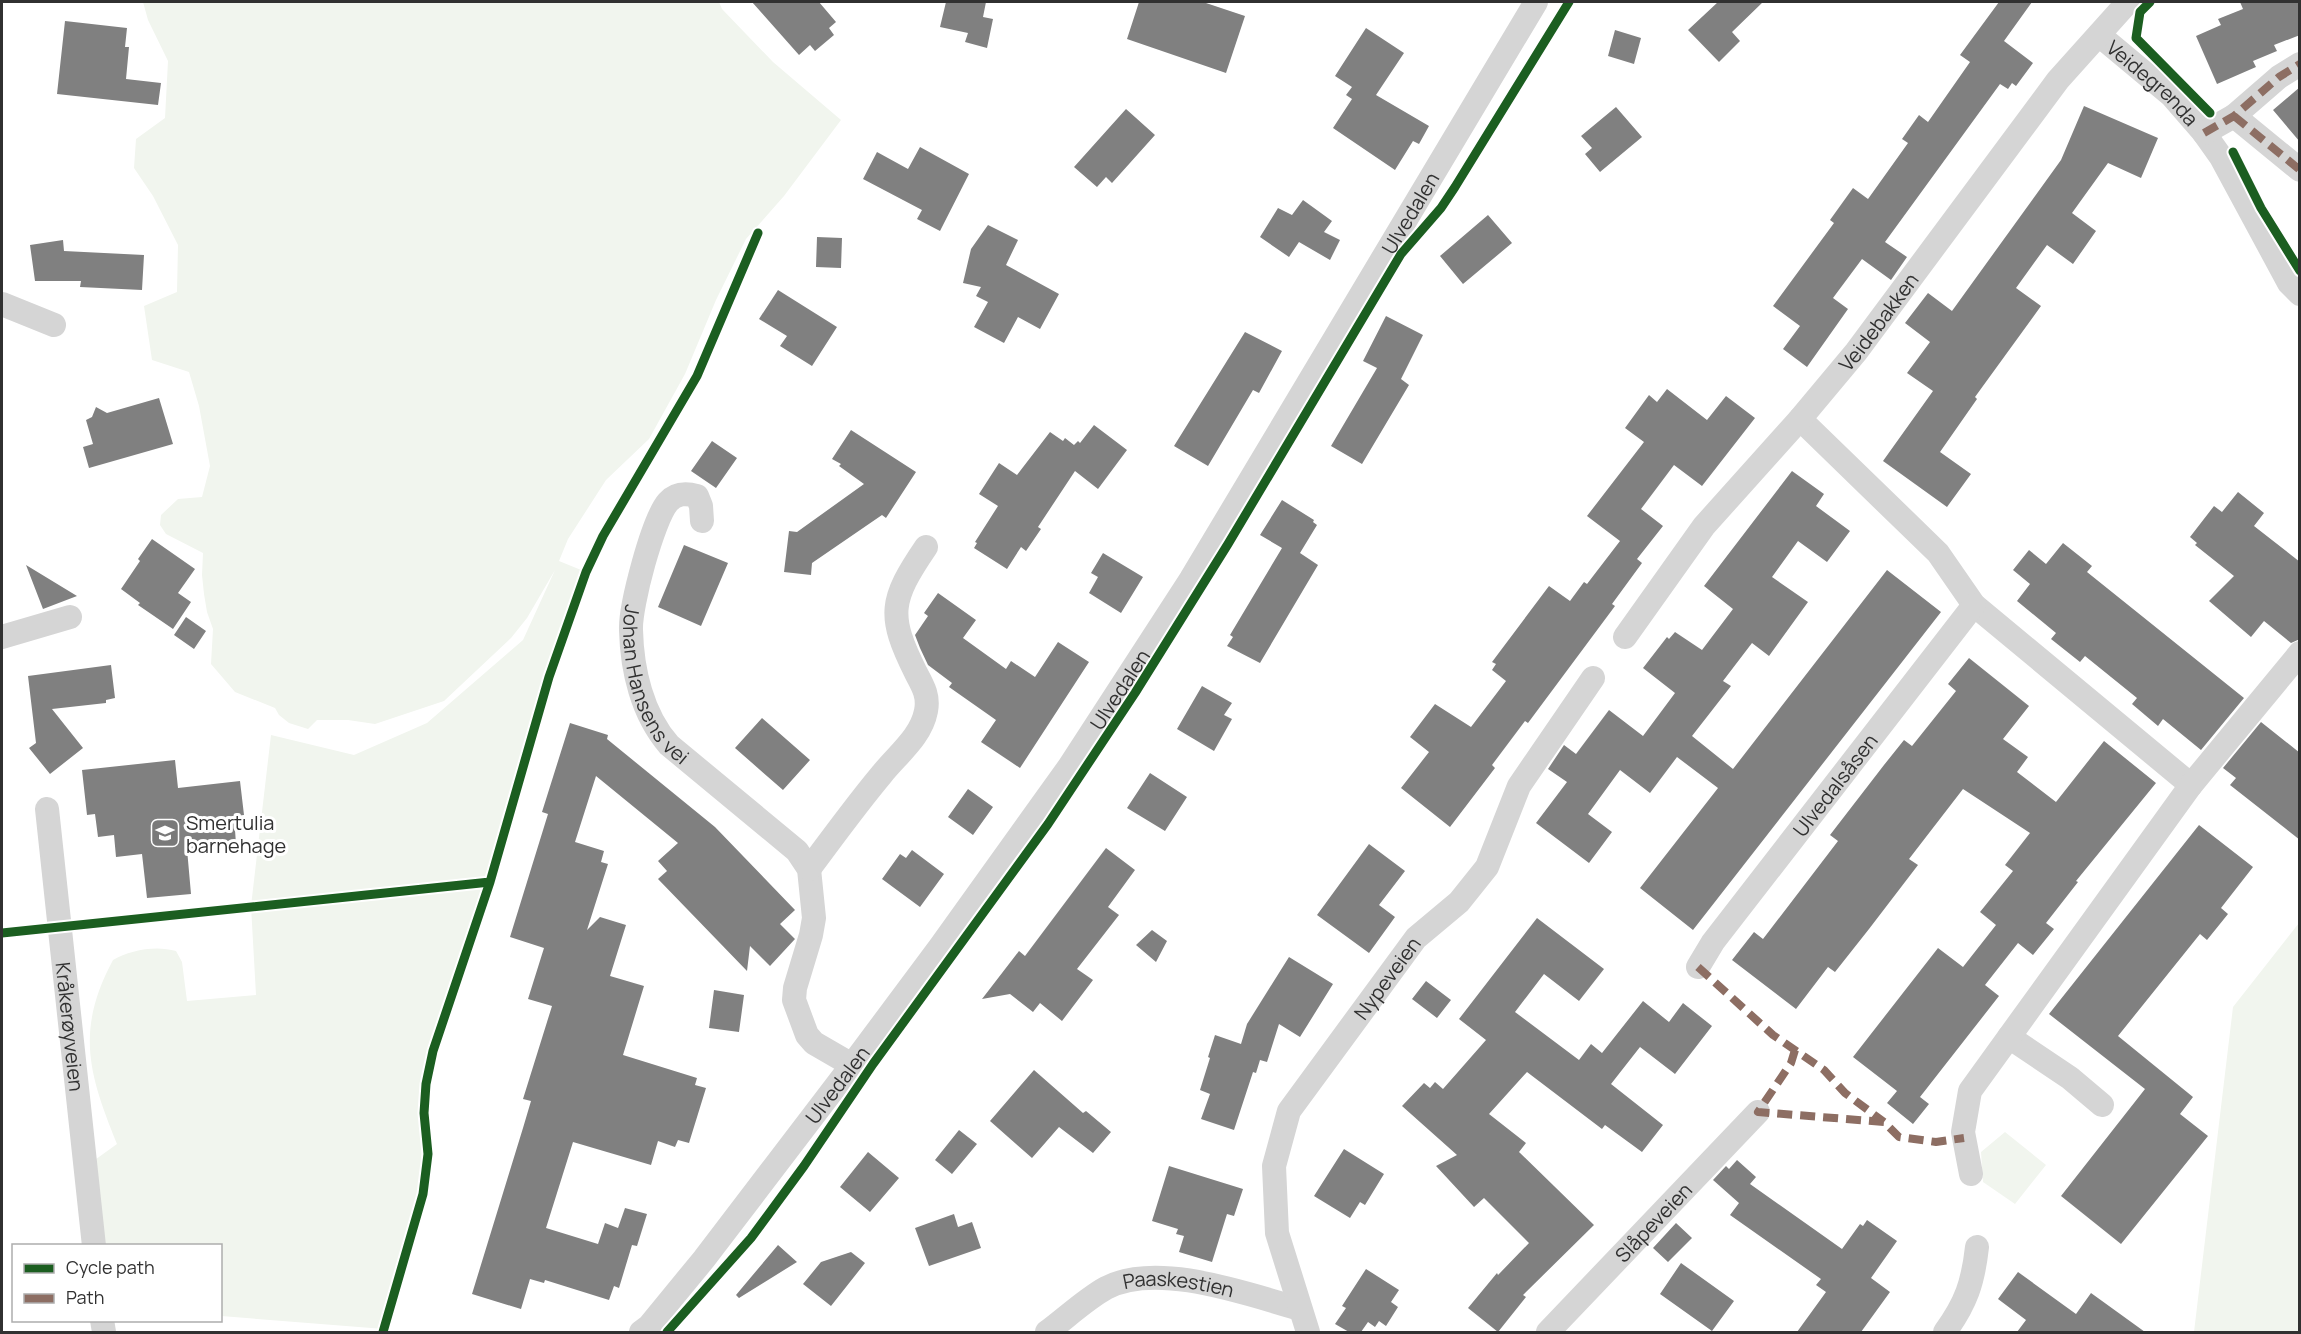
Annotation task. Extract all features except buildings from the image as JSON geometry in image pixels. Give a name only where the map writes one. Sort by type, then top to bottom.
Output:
[{"type":"street","name":"Ulvedalen","points":[[641,1332],[649,1326],[704,1259],[852,1065],[1069,767],[1191,579],[1536,2]]},
{"type":"street","name":"Veidebakken","points":[[1625,637],[1704,526],[1800,419],[1856,352],[2058,80],[2128,2]]},
{"type":"street","name":"Veidegrenda","points":[[2100,35],[2171,95],[2204,133],[2221,158],[2289,283],[2300,294]]},
{"type":"street","name":"Veidegrenda","points":[[2204,133],[2235,116],[2279,77],[2300,64]]},
{"type":"street","points":[[2235,116],[2300,170]]},
{"type":"street","points":[[2,304],[54,325]]},
{"type":"street","points":[[1800,419],[1938,553],[1974,605],[2191,785]]},
{"type":"street","name":"Johan Hansens vei","points":[[702,521],[701,506],[697,496],[677,495],[667,504],[656,527],[633,602],[630,620],[633,658],[642,695],[662,736],[669,745],[797,851],[809,869]]},
{"type":"street","points":[[852,1065],[814,1043],[807,1035],[794,1000],[795,988],[814,918],[809,869],[881,774],[918,733],[925,713],[927,696],[897,629],[896,602],[904,579],[926,547]]},
{"type":"street","name":"Ulvedalsåsen","points":[[1698,968],[1713,942],[1974,605]]},
{"type":"street","points":[[2,637],[70,617]]},
{"type":"street","points":[[1971,1174],[1963,1132],[1970,1091],[2191,785],[2300,653]]},
{"type":"street","name":"Nypeveien","points":[[1300,1309],[1277,1233],[1274,1166],[1289,1111],[1416,938],[1459,902],[1487,867],[1519,786],[1593,678]]},
{"type":"street","name":"Kråkerøyveien","points":[[46,809],[94,1244]]},
{"type":"street","points":[[2009,1037],[2070,1078],[2102,1105]]},
{"type":"street","name":"Slåpeveien","points":[[1548,1332],[1758,1112]]},
{"type":"street","points":[[1945,1332],[1959,1313],[1973,1277],[1977,1247]]},
{"type":"street","name":"Paaskestien","points":[[1047,1332],[1107,1288],[1137,1277],[1172,1277],[1300,1309]]},
{"type":"street","points":[[1300,1309],[1308,1332]]},
{"type":"shaded area","points":[[143,2],[719,2],[722,9],[773,62],[841,120],[784,196],[746,239],[716,300],[685,374],[649,439],[606,480],[568,539],[559,561],[586,572],[549,677],[490,882],[433,1051],[426,1084],[424,1113],[428,1154],[423,1194],[384,1329],[222,1316],[222,1244],[94,1244],[85,1167],[117,1144],[93,1074],[90,1031],[94,1009],[101,985],[113,960],[135,951],[152,949],[176,951],[182,962],[187,1001],[256,995],[251,906],[271,735],[354,755],[427,723],[523,640],[555,570],[527,618],[511,638],[444,701],[375,724],[348,720],[317,720],[308,729],[289,723],[279,715],[275,708],[235,692],[211,664],[213,629],[204,594],[203,553],[166,534],[160,525],[161,515],[178,499],[202,497],[210,466],[199,406],[189,372],[152,360],[144,306],[177,292],[178,245],[153,196],[134,168],[136,139],[165,118],[168,61],[148,20]]},
{"type":"shaded area","points":[[2299,923],[2299,1332],[2194,1332],[2233,1007]]},
{"type":"shaded area","points":[[2005,1132],[2046,1165],[2015,1204],[1983,1182],[1981,1152]]},
{"type":"marked path","points":[[2204,133],[2234,116],[2279,77],[2300,64]]},
{"type":"marked path","points":[[2234,116],[2300,170]]},
{"type":"marked path","points":[[1698,967],[1773,1035],[1824,1070],[1845,1093],[1884,1122]]},
{"type":"marked path","points":[[1795,1050],[1791,1063],[1758,1112],[1884,1122],[1899,1137],[1936,1142],[1964,1138]]},
{"type":"cycle path","points":[[667,1332],[751,1238],[804,1166],[873,1064],[1048,824],[1135,693],[1228,544],[1401,254],[1441,208],[1569,2]]},
{"type":"cycle path","points":[[2150,2],[2140,12],[2136,38],[2210,113]]},
{"type":"cycle path","points":[[2233,152],[2261,208],[2300,271]]},
{"type":"cycle path","points":[[383,1332],[423,1194],[428,1154],[424,1113],[426,1084],[433,1051],[490,882],[549,677],[586,572],[603,536],[697,376],[758,233]]},
{"type":"cycle path","points":[[2,933],[490,882]]},
{"type":"place","name":"Smertulia barnehage","points":[[165,833]]}]
